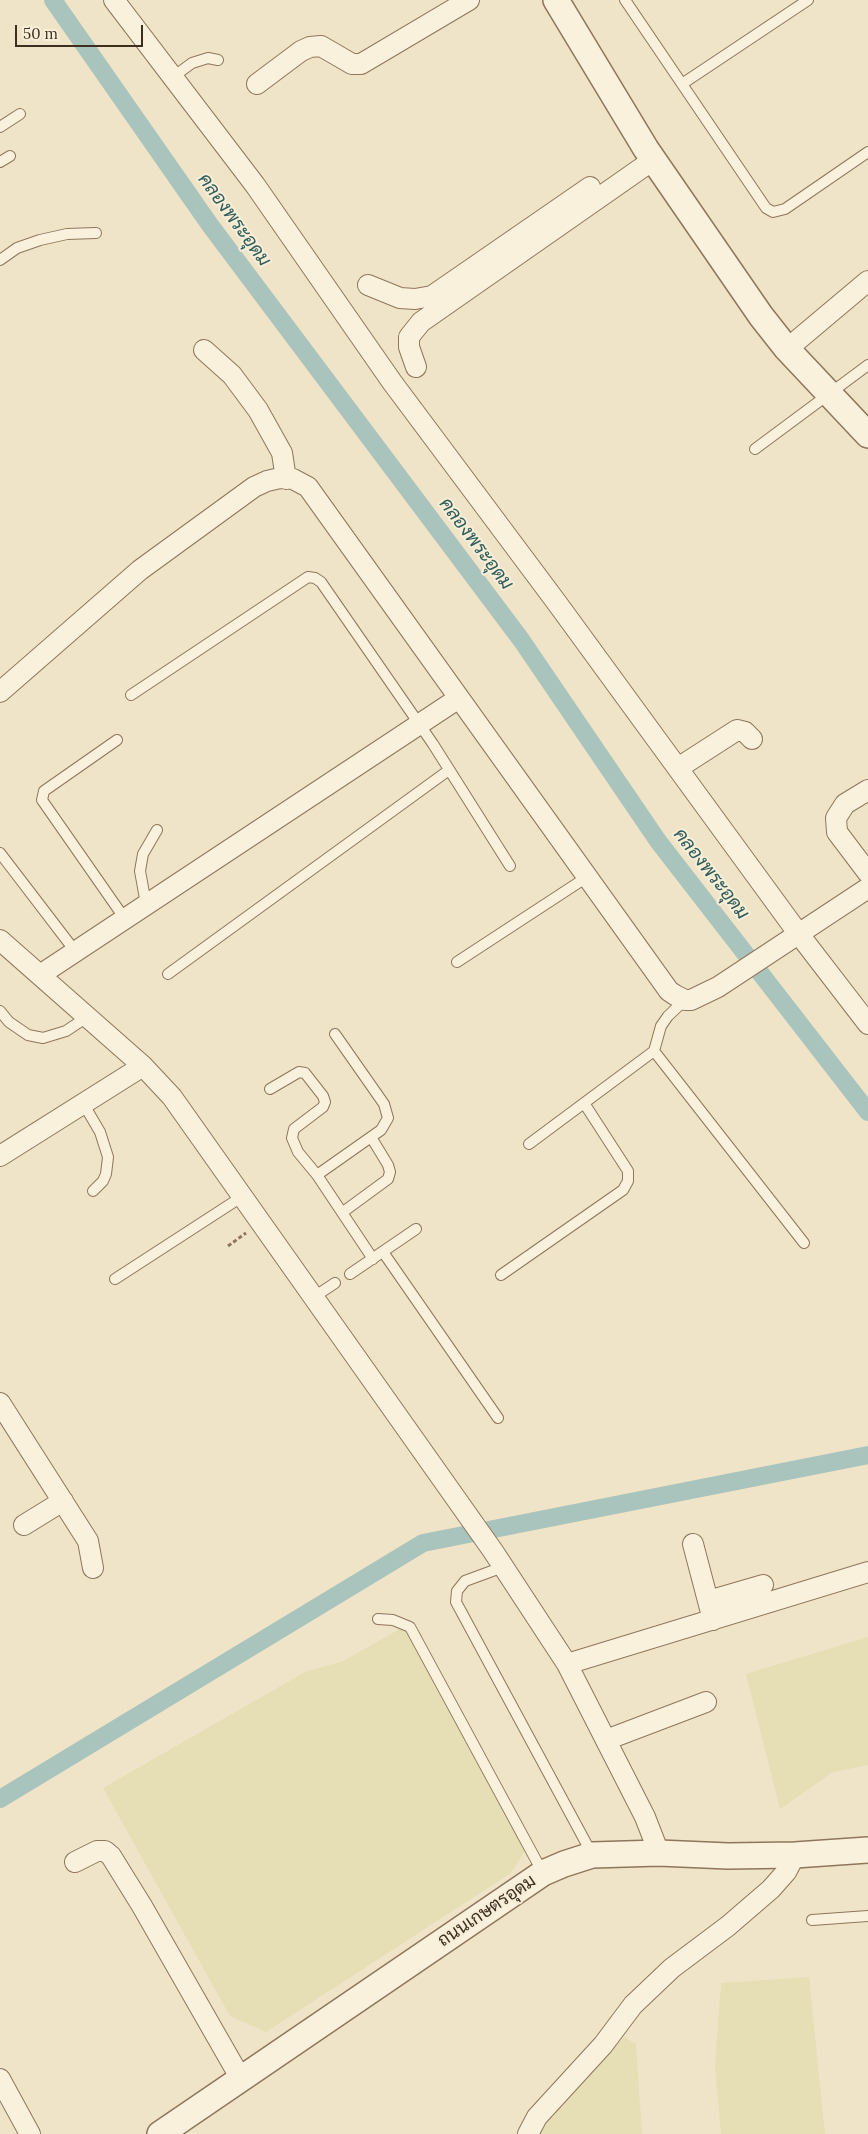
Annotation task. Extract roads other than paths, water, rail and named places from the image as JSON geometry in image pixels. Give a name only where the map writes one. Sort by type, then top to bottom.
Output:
[{"type":"street","points":[[114,0],[255,185],[398,390],[678,768],[790,939],[868,1024]]},
{"type":"street","points":[[257,84],[301,50],[310,47],[321,46],[352,64],[361,64],[469,0]]},
{"type":"street","points":[[556,0],[650,154],[761,316],[787,349],[868,435]]},
{"type":"street","points":[[368,285],[400,298],[415,299],[432,296],[650,154]]},
{"type":"street","points":[[416,367],[409,347],[409,336],[421,322],[650,154]]},
{"type":"street","points":[[787,349],[868,281]]},
{"type":"street","points":[[204,350],[232,375],[258,410],[282,452],[286,479]]},
{"type":"street","points":[[0,692],[140,570],[254,487],[267,481],[286,479],[301,482],[308,487],[669,991],[685,1000],[696,999],[718,987],[868,888]]},
{"type":"street","points":[[40,975],[459,698]]},
{"type":"street","points":[[678,768],[736,730],[745,732],[752,739]]},
{"type":"street","points":[[868,790],[845,804],[836,818],[837,832],[868,874]]},
{"type":"street","points":[[0,940],[143,1066],[172,1097],[460,1504],[567,1664],[645,1817],[659,1853]]},
{"type":"street","points":[[0,1156],[143,1066]]},
{"type":"street","points":[[0,1402],[88,1541],[93,1568]]},
{"type":"street","points":[[24,1525],[63,1501]]},
{"type":"street","points":[[693,1544],[713,1620]]},
{"type":"street","points":[[567,1664],[868,1572]]},
{"type":"street","points":[[708,1601],[763,1585]]},
{"type":"street","points":[[606,1740],[706,1702]]},
{"type":"street","name":"ถนนเกษตรอุดม","points":[[160,2134],[543,1873],[564,1864],[592,1855],[659,1853],[795,1855],[868,1850]]},
{"type":"street","points":[[75,1862],[97,1851],[105,1851],[111,1856],[241,2078]]},
{"type":"street","points":[[528,2134],[537,2117],[603,2045],[633,2005],[672,1968],[728,1926],[771,1889],[786,1872],[795,1855]]},
{"type":"street","points":[[0,2079],[30,2134]]},
{"type":"lane","points":[[625,0],[766,208],[774,212],[785,209],[868,152]]},
{"type":"lane","points":[[682,84],[808,0]]},
{"type":"lane","points":[[173,77],[192,63],[208,58],[218,60]]},
{"type":"lane","points":[[0,127],[20,114]]},
{"type":"lane","points":[[0,162],[10,156]]},
{"type":"lane","points":[[0,260],[17,248],[40,240],[67,234],[96,233]]},
{"type":"lane","points":[[755,449],[868,365]]},
{"type":"lane","points":[[131,695],[308,577],[315,578],[321,582],[419,724],[510,866]]},
{"type":"lane","points":[[117,740],[44,790],[42,800],[125,919]]},
{"type":"lane","points":[[168,974],[449,770]]},
{"type":"lane","points":[[146,904],[140,871],[143,854],[157,830]]},
{"type":"lane","points":[[0,853],[75,951]]},
{"type":"lane","points":[[457,962],[587,877]]},
{"type":"lane","points":[[529,1144],[654,1051],[661,1026],[668,1016],[685,1000]]},
{"type":"lane","points":[[0,1011],[9,1022],[28,1035],[43,1038],[66,1032],[87,1017]]},
{"type":"lane","points":[[316,1175],[381,1130],[388,1118],[384,1104],[335,1034]]},
{"type":"lane","points":[[654,1051],[804,1243]]},
{"type":"lane","points":[[270,1089],[299,1072],[305,1072],[324,1096],[325,1102],[323,1107],[294,1129],[292,1138],[298,1152],[343,1212],[373,1259]]},
{"type":"lane","points":[[83,1103],[100,1132],[108,1157],[104,1181],[93,1191]]},
{"type":"lane","points":[[501,1275],[623,1190],[628,1181],[628,1171],[584,1103]]},
{"type":"lane","points":[[343,1212],[388,1179],[390,1172],[388,1165],[371,1137]]},
{"type":"lane","points":[[115,1279],[243,1196]]},
{"type":"lane","points":[[350,1274],[416,1229]]},
{"type":"lane","points":[[383,1252],[498,1418]]},
{"type":"lane","points":[[314,1297],[335,1282]]},
{"type":"lane","points":[[498,1559],[465,1581],[457,1591],[456,1602],[592,1855]]},
{"type":"lane","points":[[378,1619],[393,1620],[410,1627],[543,1873]]},
{"type":"lane","points":[[812,1920],[868,1916]]},
{"type":"waterway","name":"คลองพระอุดม","points":[[53,0],[210,225],[522,641],[658,841],[868,1112]]},
{"type":"waterway","points":[[0,1799],[423,1543],[868,1455]]}]
